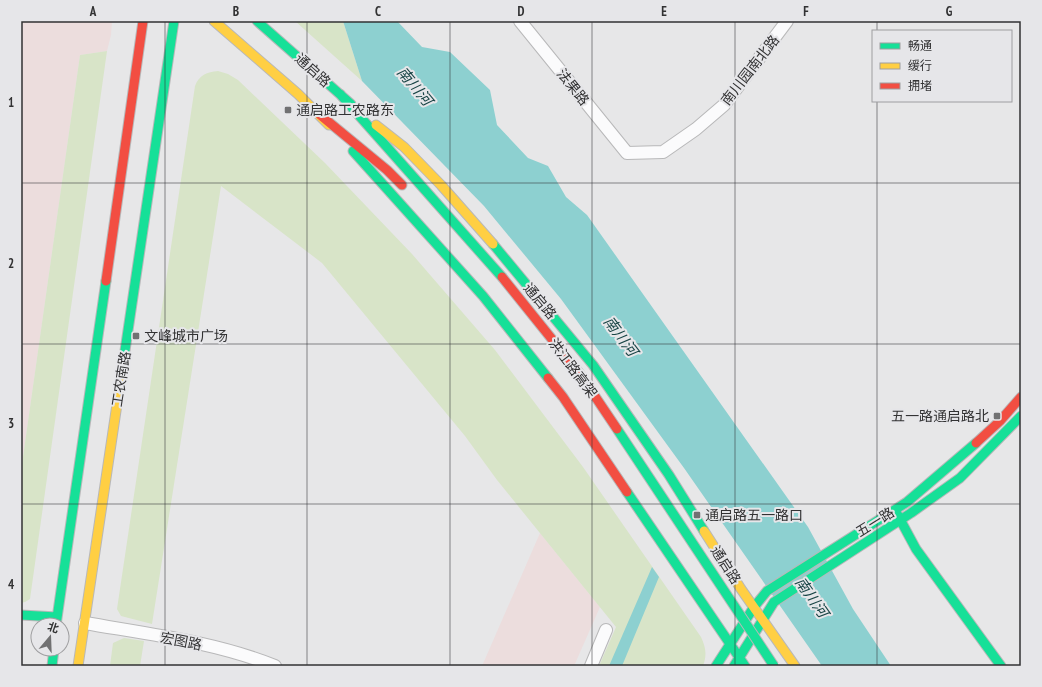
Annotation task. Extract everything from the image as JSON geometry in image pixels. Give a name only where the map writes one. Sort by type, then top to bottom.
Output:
[{"type":"main road","name":"工农南路","points":[[58,617],[143,21]]},
{"type":"main road","name":"工农南路","points":[[78,666],[174,21]]},
{"type":"main road","name":"通启路","points":[[214,21],[320,114],[460,270],[518,339],[562,397],[745,666]]},
{"type":"main road","name":"通启路","points":[[257,21],[285,44],[340,94],[404,147],[441,185],[593,365],[669,475],[754,608],[795,666]]},
{"type":"main road","name":"洪江路高架","points":[[340,94],[392,155],[456,224],[502,277],[580,374],[774,666]]},
{"type":"main road","points":[[320,114],[387,170],[407,190]]},
{"type":"main road","name":"五一路","points":[[716,666],[730,643],[767,591],[907,502],[970,449],[1000,421],[1021,397]]},
{"type":"main road","name":"五一路","points":[[734,666],[774,602],[900,520],[960,478],[1021,416]]},
{"type":"main road","points":[[895,510],[916,549],[1001,666]]},
{"type":"main road","points":[[21,615],[33,617]]},
{"type":"main road","points":[[729,623],[751,654]]},
{"type":"street","name":"法果路","points":[[520,21],[627,154]]},
{"type":"street","name":"南川园南北路","points":[[627,154],[663,152],[696,129],[719,110],[787,21]]},
{"type":"street","name":"宏图路","points":[[85,623],[206,645],[250,656],[275,666]]},
{"type":"street","points":[[591,666],[606,630]]},
{"type":"shaded area","points":[[21,21],[112,21],[111,35],[107,51],[80,55],[21,471]]},
{"type":"shaded area","points":[[540,533],[600,607],[574,666],[482,666]]},
{"type":"green space","points":[[295,21],[343,21],[362,81]]},
{"type":"green space","points":[[107,51],[30,599],[21,603],[21,471],[80,55]]},
{"type":"green space","points":[[218,71],[228,74],[238,80],[325,163],[412,254],[495,350],[583,467],[701,637],[705,652],[703,666],[599,666],[616,627],[497,480],[465,436],[322,263],[221,186],[152,624],[121,616],[117,609],[195,86],[199,79],[204,75],[210,72]]},
{"type":"green space","points":[[124,638],[144,641],[140,666],[110,666],[113,643]]},
{"type":"water","name":"南川河","points":[[343,21],[397,21],[422,47],[450,52],[490,90],[497,125],[528,158],[548,166],[566,197],[587,215],[808,527],[853,609],[891,666],[822,666],[684,468],[561,299],[484,206],[362,81]]},
{"type":"water","points":[[652,567],[659,577],[622,666],[609,666]]},
{"type":"traffic: fast","points":[[123,364],[174,21]]},
{"type":"traffic: fast","points":[[257,21],[351,104]]},
{"type":"traffic: fast","points":[[340,94],[502,277]]},
{"type":"traffic: fast","points":[[353,151],[483,296],[548,378]]},
{"type":"traffic: fast","points":[[493,244],[593,365],[669,475],[704,531]]},
{"type":"traffic: fast","points":[[57,617],[106,281]]},
{"type":"traffic: fast","points":[[734,666],[774,602],[911,513],[960,478],[1021,416]]},
{"type":"traffic: fast","points":[[617,429],[774,666]]},
{"type":"traffic: fast","points":[[716,666],[754,607],[767,591],[907,502],[976,443]]},
{"type":"traffic: fast","points":[[627,492],[745,666]]},
{"type":"traffic: fast","points":[[895,510],[916,549],[1001,666]]},
{"type":"traffic: fast","points":[[21,615],[57,617]]},
{"type":"traffic: fast","points":[[52,666],[53,657]]},
{"type":"traffic: slow","points":[[214,21],[298,94],[329,125]]},
{"type":"traffic: slow","points":[[376,125],[404,147],[441,185],[493,244]]},
{"type":"traffic: slow","points":[[78,666],[123,364]]},
{"type":"traffic: slow","points":[[704,531],[741,589],[795,666]]},
{"type":"traffic: jam","points":[[106,281],[143,21]]},
{"type":"traffic: jam","points":[[319,114],[387,170],[402,185]]},
{"type":"traffic: jam","points":[[502,277],[580,374],[617,429]]},
{"type":"traffic: jam","points":[[548,378],[563,397],[627,492]]},
{"type":"traffic: jam","points":[[976,443],[1000,421],[1021,397]]},
{"type":"place","name":"通启路工农路东","points":[[288,110]]},
{"type":"place","name":"文峰城市广场","points":[[136,336]]},
{"type":"place","name":"五一路通启路北","points":[[997,416]]},
{"type":"place","name":"通启路五一路口","points":[[697,515]]}]
